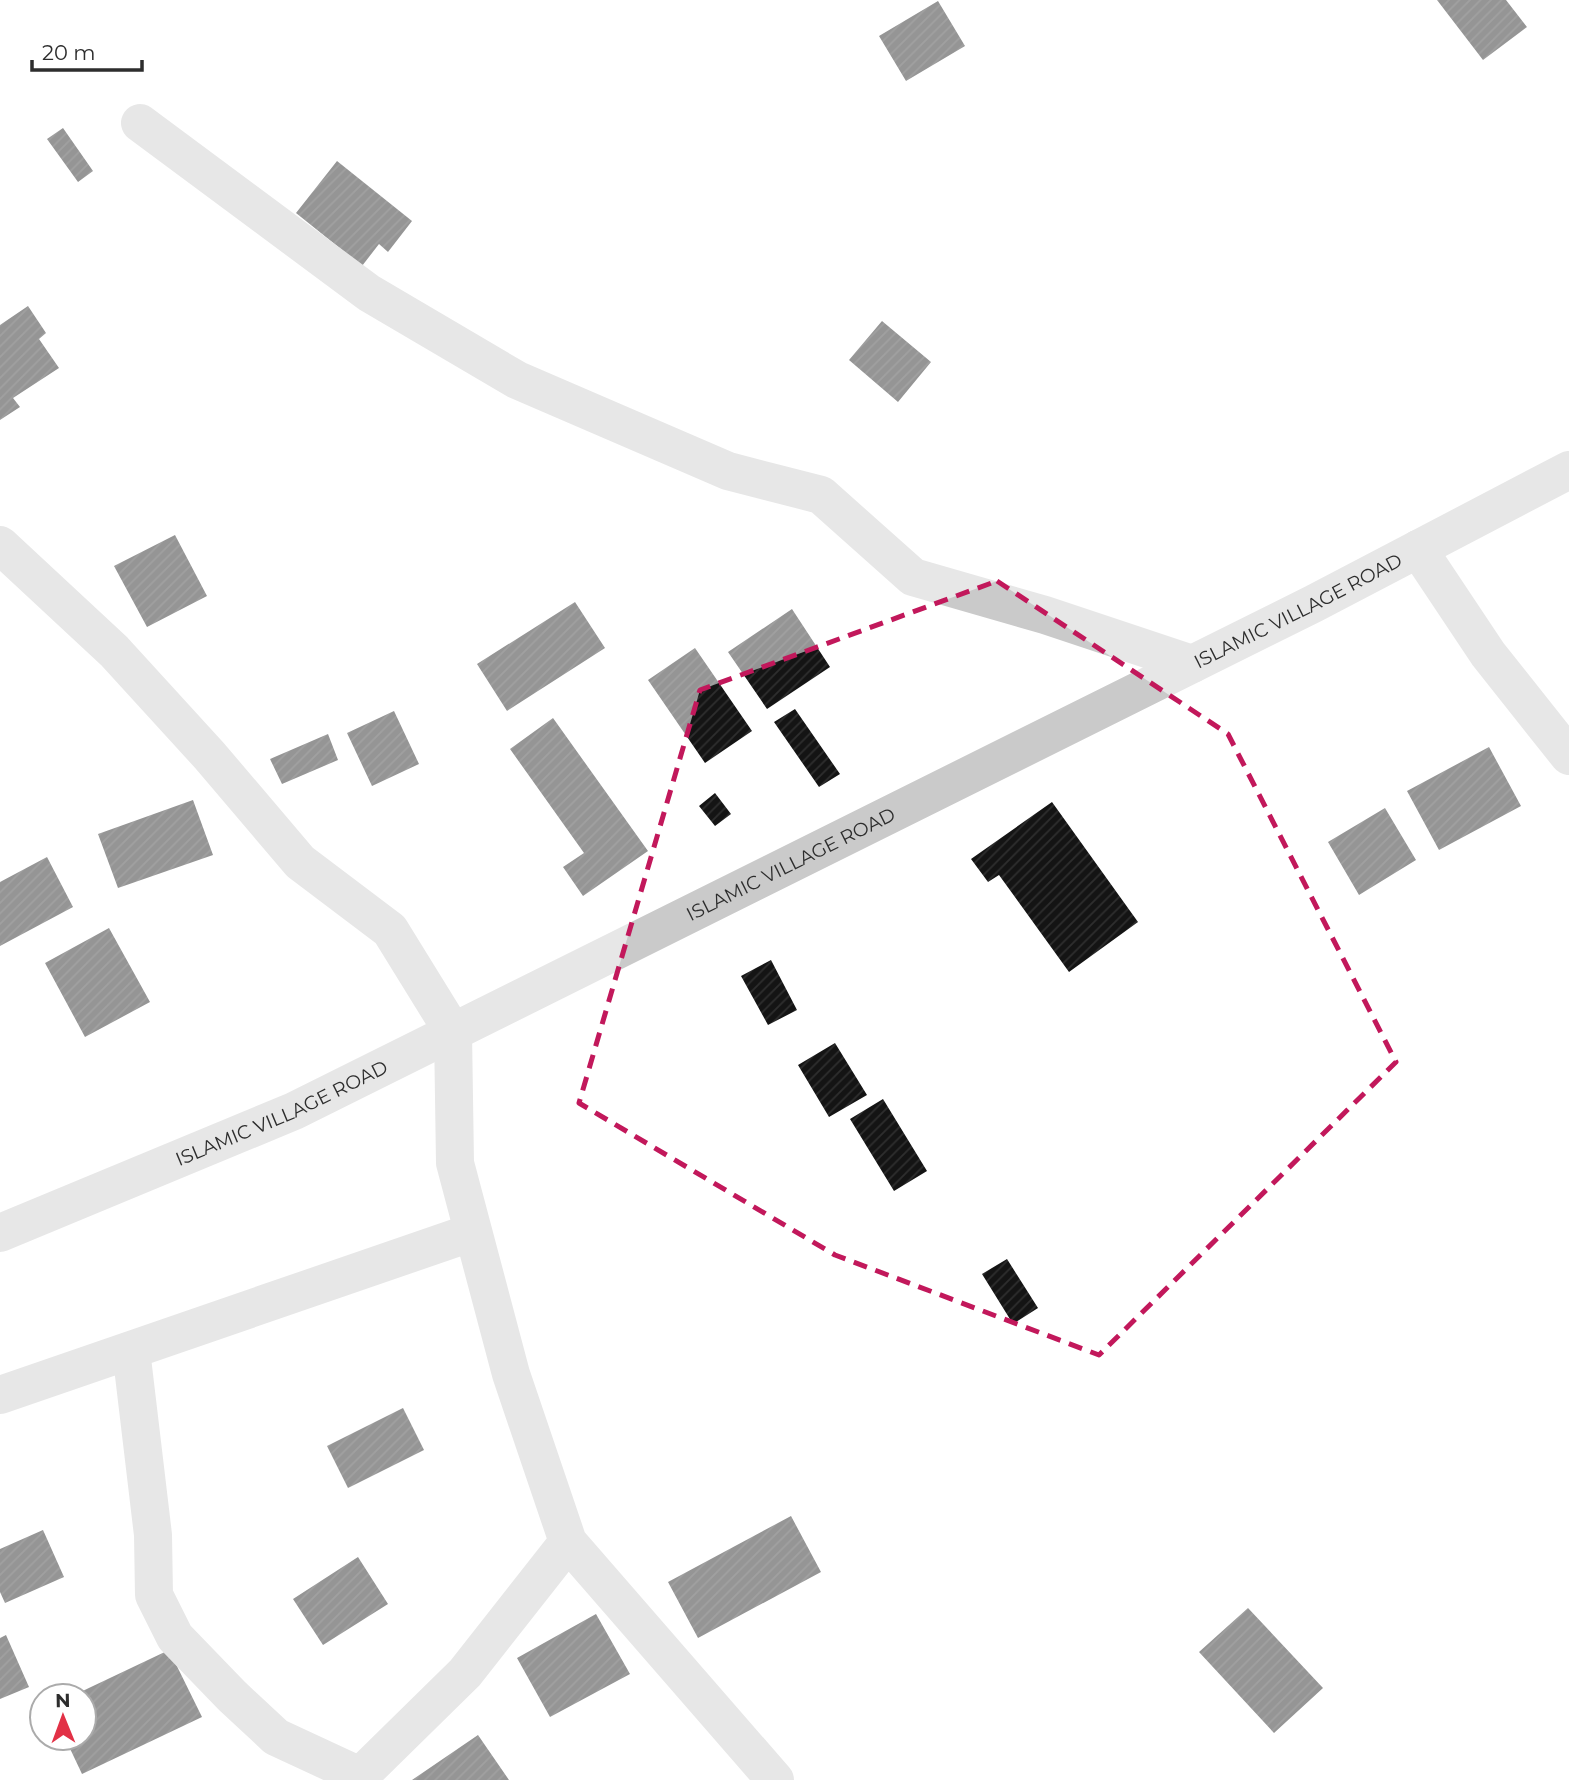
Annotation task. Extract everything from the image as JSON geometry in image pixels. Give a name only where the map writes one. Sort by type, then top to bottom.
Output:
[{"type":"street","points":[[140,123],[369,293],[517,380],[728,471],[821,495],[913,577],[1045,615],[1192,664]]},
{"type":"street","name":"ISLAMIC VILLAGE ROAD","points":[[0,1233],[294,1111],[1192,664],[1569,470]]},
{"type":"street","points":[[0,545],[114,651],[300,862],[390,930],[453,1031],[455,1163],[511,1374],[568,1542],[775,1780]]},
{"type":"street","points":[[1418,549],[1488,654],[1569,756]]},
{"type":"street","points":[[0,1395],[473,1232]]},
{"type":"street","points":[[131,1350],[153,1535],[154,1595],[174,1637],[276,1737],[358,1778],[465,1673],[568,1542]]},
{"type":"highlighted area","points":[[997,581],[1228,734],[1396,1062],[1099,1355],[835,1255],[579,1103],[700,690]]},
{"type":"building","points":[[1437,0],[1506,0],[1527,27],[1483,60]]},
{"type":"building","points":[[938,1],[965,46],[906,81],[879,36]]},
{"type":"building","points":[[63,128],[93,171],[78,182],[47,139]]},
{"type":"building","points":[[337,161],[412,221],[388,252],[379,244],[362,266],[296,213]]},
{"type":"building","points":[[28,306],[46,333],[39,339],[59,368],[13,398],[20,407],[0,420],[0,325]]},
{"type":"building","points":[[882,321],[931,362],[898,402],[849,360]]},
{"type":"building","points":[[175,535],[207,596],[147,627],[114,566]]},
{"type":"building","points":[[575,602],[605,648],[507,711],[477,664]]},
{"type":"building","points":[[792,609],[830,667],[767,709],[728,652]]},
{"type":"building","points":[[695,648],[752,731],[705,763],[648,680]]},
{"type":"building","points":[[795,709],[840,774],[819,787],[774,722]]},
{"type":"building","points":[[394,711],[419,764],[372,786],[347,733]]},
{"type":"building","points":[[553,718],[648,851],[583,896],[563,867],[584,853],[510,749]]},
{"type":"building","points":[[328,734],[338,760],[282,784],[270,759]]},
{"type":"building","points":[[1489,747],[1521,806],[1439,850],[1407,791]]},
{"type":"building","points":[[715,793],[731,814],[715,826],[699,806]]},
{"type":"building","points":[[193,800],[213,855],[118,888],[98,834]]},
{"type":"building","points":[[1052,802],[1138,922],[1069,972],[999,875],[988,882],[971,859]]},
{"type":"building","points":[[1385,808],[1416,860],[1359,895],[1328,842]]},
{"type":"building","points":[[47,857],[73,907],[0,946],[0,882]]},
{"type":"building","points":[[109,928],[150,1002],[85,1037],[45,963]]},
{"type":"building","points":[[771,960],[797,1010],[768,1025],[741,976]]},
{"type":"building","points":[[835,1043],[867,1095],[829,1117],[798,1065]]},
{"type":"building","points":[[883,1099],[927,1171],[894,1191],[850,1119]]},
{"type":"building","points":[[1007,1259],[1038,1308],[1013,1324],[982,1274]]},
{"type":"building","points":[[403,1408],[424,1450],[348,1488],[327,1446]]},
{"type":"building","points":[[791,1516],[821,1572],[698,1638],[668,1582]]},
{"type":"building","points":[[43,1530],[64,1577],[5,1603],[0,1592],[0,1549]]},
{"type":"building","points":[[358,1557],[388,1604],[323,1645],[293,1599]]},
{"type":"building","points":[[1248,1608],[1323,1688],[1274,1733],[1199,1652]]},
{"type":"building","points":[[596,1614],[630,1674],[550,1717],[517,1658]]},
{"type":"building","points":[[6,1635],[28,1687],[0,1699],[0,1638]]},
{"type":"building","points":[[169,1650],[202,1717],[82,1774],[72,1752],[98,1752],[98,1684]]},
{"type":"building","points":[[478,1735],[509,1780],[412,1780]]}]
